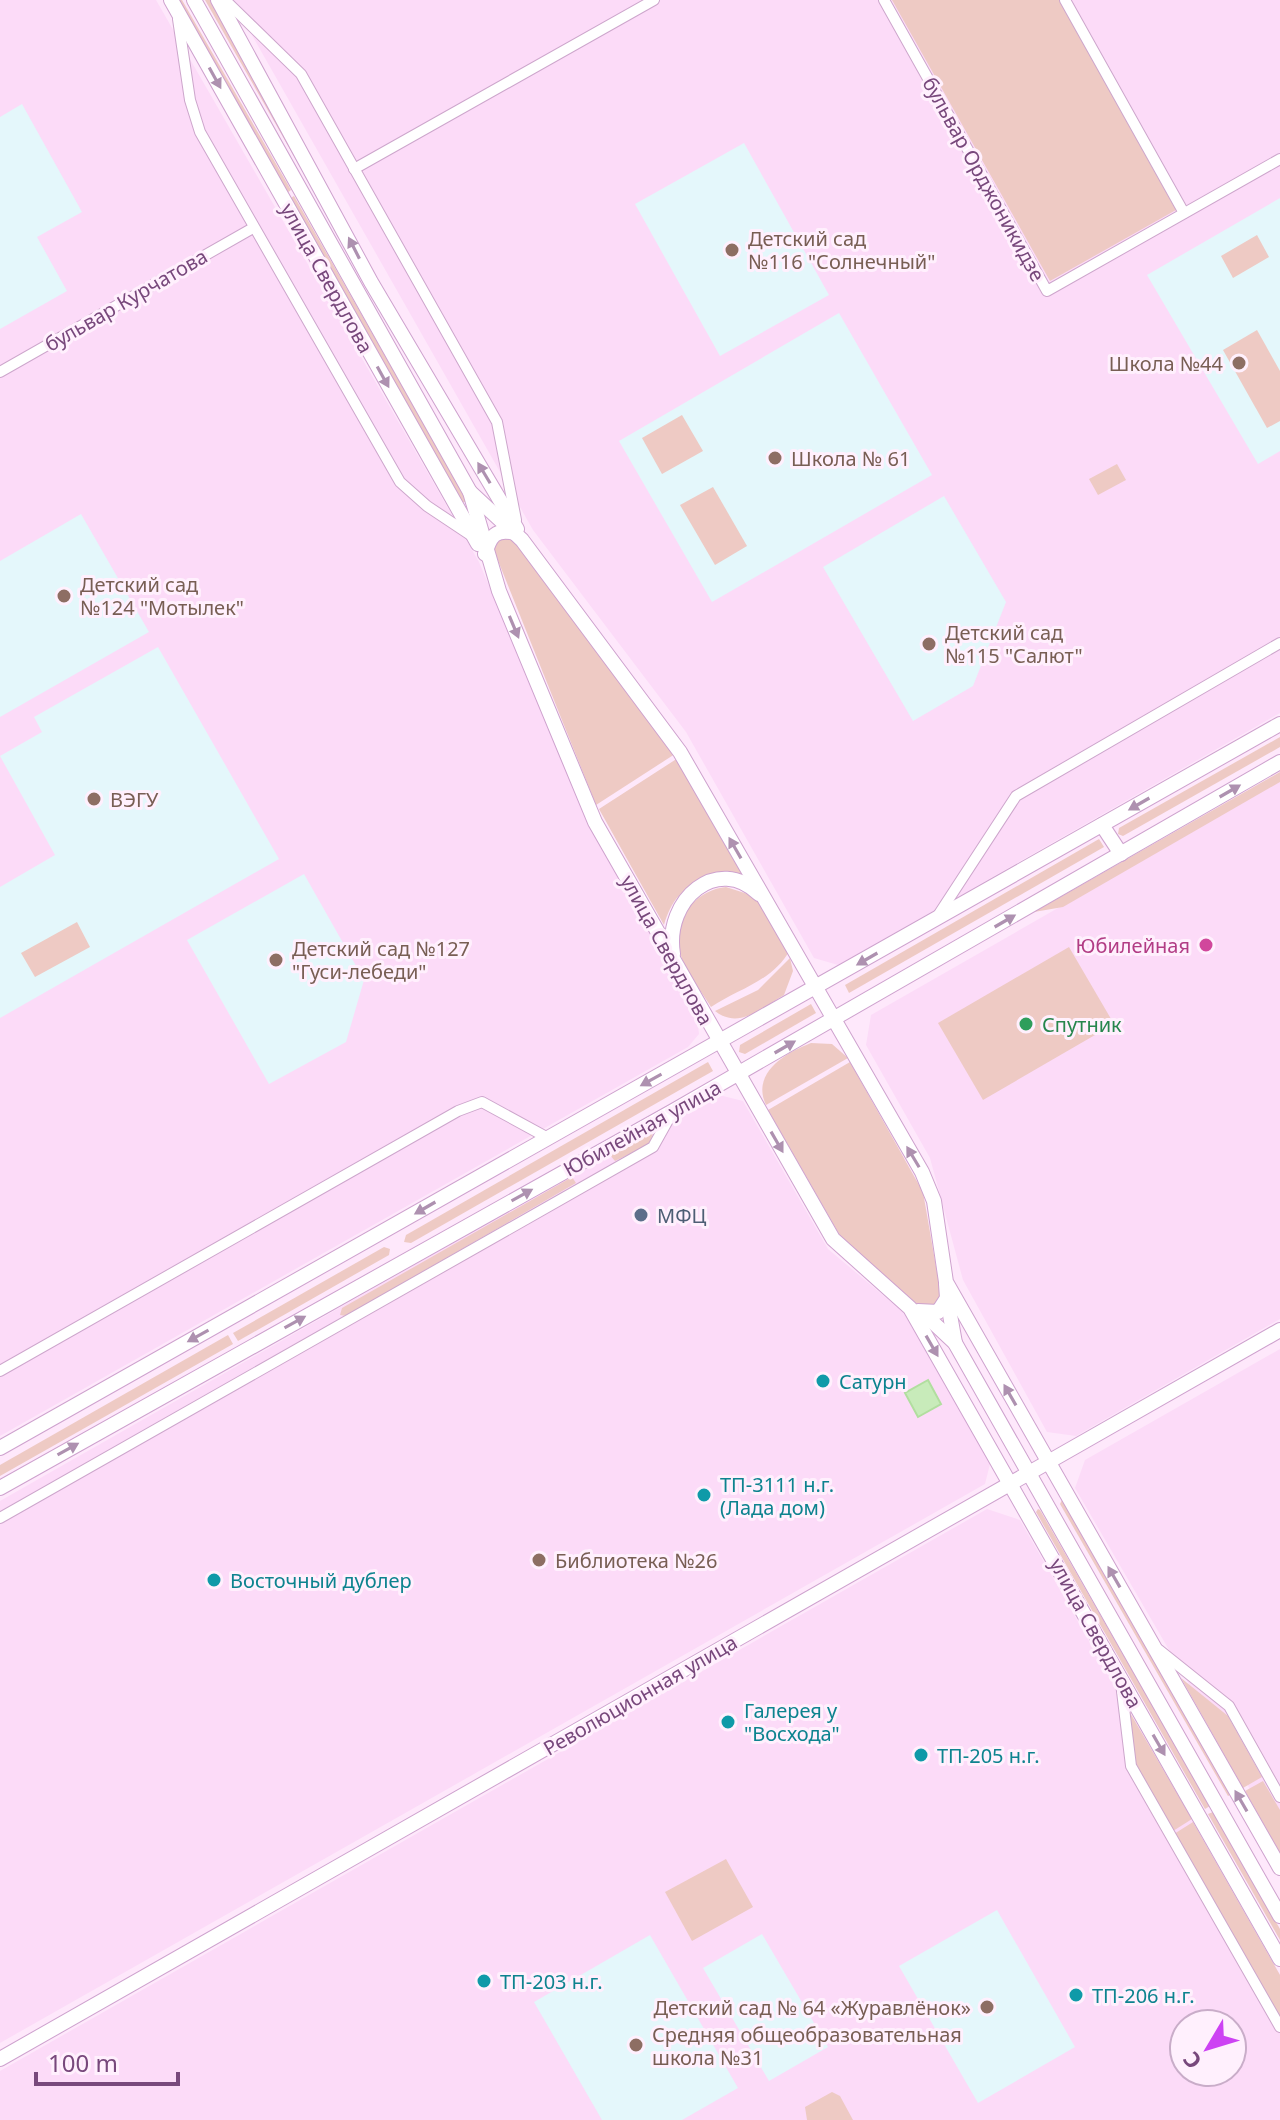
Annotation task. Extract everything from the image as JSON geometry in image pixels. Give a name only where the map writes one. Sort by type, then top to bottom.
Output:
[{"type":"main road","name":"улица Свердлова","points":[[194,0],[470,492],[485,555],[595,822],[737,1074],[833,1239],[955,1343]]},
{"type":"main road","name":"улица Свердлова","points":[[218,0],[371,282],[518,535],[673,741],[929,1186],[955,1343],[1280,1916]]},
{"type":"main road","name":"улица Свердлова","points":[[174,5],[485,555]]},
{"type":"main road","name":"улица Свердлова","points":[[470,492],[518,535]]},
{"type":"main road","points":[[485,555],[490,538],[495,533],[504,530],[518,535]]},
{"type":"main road","name":"Юбилейная улица","points":[[0,1448],[1280,724]]},
{"type":"main road","name":"Юбилейная улица","points":[[0,1488],[673,1111],[1280,762]]},
{"type":"main road","points":[[1102,825],[1121,854]]},
{"type":"main road","points":[[674,961],[671,925],[680,904],[693,890],[722,881],[736,882],[749,886],[765,901]]},
{"type":"main road","name":"улица Свердлова","points":[[946,1282],[1280,1868]]},
{"type":"main road","points":[[916,1311],[938,1312],[947,1298]]},
{"type":"main road","name":"улица Свердлова","points":[[916,1311],[1280,1959]]},
{"type":"main road","name":"Революционная улица","points":[[0,2059],[1280,1330]]},
{"type":"street","points":[[225,0],[294,63],[497,422],[518,535]]},
{"type":"street","points":[[354,169],[654,0]]},
{"type":"street","name":"бульвар Орджоникидзе","points":[[884,0],[1047,291],[1280,159]]},
{"type":"street","points":[[1065,0],[1184,213]]},
{"type":"street","points":[[174,5],[193,114],[253,228],[400,482],[427,506],[474,537]]},
{"type":"street","name":"бульвар Курчатова","points":[[0,372],[253,228]]},
{"type":"street","points":[[936,919],[1016,796],[1280,643]]},
{"type":"street","points":[[0,1371],[458,1111],[482,1102],[548,1138]]},
{"type":"street","points":[[0,1518],[653,1147],[673,1111]]},
{"type":"street","points":[[1153,1645],[1229,1706],[1280,1797]]},
{"type":"street","points":[[1120,1677],[1131,1766],[1280,2027]]},
{"type":"shaded area","points":[[0,0],[156,0],[479,562],[594,835],[697,1017],[699,1034],[688,1047],[0,1436]]},
{"type":"shaded area","points":[[176,0],[182,0],[291,190],[287,193]]},
{"type":"shaded area","points":[[205,0],[211,0],[312,178],[308,181]]},
{"type":"shaded area","points":[[232,0],[1280,0],[1280,713],[838,965],[814,958],[686,732],[533,530]]},
{"type":"shaded area","points":[[892,0],[1059,0],[1176,210],[1050,281]]},
{"type":"shaded area","points":[[22,104],[82,212],[37,237],[67,291],[0,329],[0,117]]},
{"type":"shaded area","name":"Детский сад №116 \"Солнечный\"","points":[[744,143],[829,295],[720,356],[635,204]]},
{"type":"shaded area","points":[[294,196],[466,498],[465,502],[462,502],[289,199]]},
{"type":"shaded area","name":"Школа №44","points":[[1280,198],[1280,451],[1258,464],[1147,275]]},
{"type":"shaded area","points":[[1257,235],[1269,257],[1233,278],[1221,256]]},
{"type":"shaded area","name":"Школа № 61","points":[[839,313],[932,475],[712,602],[619,441]]},
{"type":"shaded area","points":[[1257,330],[1280,371],[1280,421],[1267,428],[1223,350]]},
{"type":"shaded area","points":[[682,415],[703,451],[662,474],[642,438]]},
{"type":"shaded area","points":[[1117,464],[1126,480],[1098,495],[1089,479]]},
{"type":"shaded area","points":[[713,487],[747,546],[715,565],[680,505]]},
{"type":"shaded area","name":"Детский сад №115 \"Салют\"","points":[[944,496],[1006,602],[973,686],[913,721],[823,567]]},
{"type":"shaded area","name":"Детский сад №124 \"Мотылек\"","points":[[81,514],[149,632],[0,717],[0,561]]},
{"type":"shaded area","points":[[512,537],[675,754],[596,805],[493,548],[494,538]]},
{"type":"shaded area","points":[[158,647],[279,859],[0,1018],[0,887],[55,855],[0,756],[42,732],[34,717]]},
{"type":"shaded area","points":[[1280,737],[1280,747],[1123,836],[1118,834],[1119,828]]},
{"type":"shaded area","points":[[678,758],[749,879],[707,882],[686,890],[670,909],[664,925],[599,809]]},
{"type":"shaded area","points":[[1280,772],[1280,782],[1063,907],[1034,912]]},
{"type":"shaded area","points":[[1280,781],[1280,1319],[1076,1436],[1047,1432],[963,1280],[930,1158],[866,1045],[871,1015]]},
{"type":"shaded area","points":[[1099,839],[1104,847],[849,993],[845,985]]},
{"type":"shaded area","name":"Детский сад №127 \"Гуси-лебеди\"","points":[[304,874],[364,980],[346,1042],[269,1084],[187,940]]},
{"type":"shaded area","points":[[726,887],[757,897],[790,950],[765,977],[711,1007],[682,960],[679,930],[682,919],[695,901],[715,889]]},
{"type":"shaded area","points":[[77,922],[90,947],[35,977],[21,953]]},
{"type":"shaded area","name":"Спутник","points":[[1069,947],[1114,1024],[983,1100],[938,1023]]},
{"type":"shaded area","points":[[790,958],[793,971],[784,995],[742,1018],[724,1016],[715,1011],[758,990]]},
{"type":"shaded area","points":[[811,1004],[816,1013],[745,1054],[739,1052],[740,1045]]},
{"type":"shaded area","points":[[811,1043],[832,1044],[848,1058],[766,1105],[763,1083],[767,1074],[781,1059]]},
{"type":"shaded area","points":[[708,1062],[713,1071],[411,1243],[404,1242],[406,1235]]},
{"type":"shaded area","points":[[850,1062],[923,1192],[942,1301],[924,1310],[843,1241],[768,1110]]},
{"type":"shaded area","points":[[715,1094],[743,1101],[828,1249],[903,1312],[990,1464],[985,1484],[0,2043],[0,1501]]},
{"type":"shaded area","points":[[654,1130],[650,1144],[615,1161],[610,1155]]},
{"type":"shaded area","points":[[572,1177],[576,1183],[346,1316],[340,1315],[342,1308]]},
{"type":"shaded area","points":[[384,1247],[390,1249],[389,1255],[238,1341],[233,1333]]},
{"type":"shaded area","points":[[228,1335],[233,1344],[0,1476],[0,1465]]},
{"type":"shaded area","points":[[1280,1349],[1280,1841],[1075,1488],[1085,1460]]},
{"type":"shaded area","points":[[928,1380],[941,1404],[918,1417],[905,1393]]},
{"type":"shaded area","points":[[1062,1500],[1232,1794],[1228,1796],[1060,1504]]},
{"type":"shaded area","points":[[987,1509],[1020,1520],[1280,1975],[1280,2120],[0,2120],[0,2071]]},
{"type":"shaded area","points":[[1038,1509],[1210,1806],[1205,1809],[1036,1512]]},
{"type":"shaded area","points":[[1181,1678],[1228,1716],[1262,1777],[1243,1788]]},
{"type":"shaded area","points":[[1129,1711],[1192,1819],[1173,1831],[1136,1766]]},
{"type":"shaded area","points":[[1263,1781],[1280,1810],[1280,1853],[1245,1791]]},
{"type":"shaded area","points":[[1213,1812],[1280,1929],[1280,1940],[1208,1814]]},
{"type":"shaded area","points":[[1193,1822],[1280,1975],[1280,2019],[1174,1834]]},
{"type":"shaded area","points":[[726,1859],[753,1907],[692,1941],[665,1892]]},
{"type":"shaded area","name":"Детский сад № 64 «Журавлёнок»","points":[[997,1910],[1075,2047],[978,2103],[899,1966]]},
{"type":"shaded area","points":[[762,1934],[828,2047],[769,2081],[703,1968]]},
{"type":"shaded area","name":"Средняя общеобразовательная школа №31","points":[[650,1935],[738,2088],[682,2120],[602,2120],[534,2002]]},
{"type":"shaded area","points":[[832,2092],[840,2096],[853,2120],[807,2120],[805,2107]]},
{"type":"place","name":"Детский сад №116 \"Солнечный\"","points":[[732,250]]},
{"type":"place","name":"Школа №44","points":[[1239,363]]},
{"type":"place","name":"Школа № 61","points":[[775,458]]},
{"type":"place","name":"Детский сад №124 \"Мотылек\"","points":[[64,596]]},
{"type":"place","name":"Детский сад №115 \"Салют\"","points":[[929,644]]},
{"type":"place","name":"ВЭГУ","points":[[94,799]]},
{"type":"place","name":"Юбилейная","points":[[1206,945]]},
{"type":"place","name":"Детский сад №127 \"Гуси-лебеди\"","points":[[276,960]]},
{"type":"place","name":"Спутник","points":[[1026,1024]]},
{"type":"place","name":"МФЦ","points":[[641,1215]]},
{"type":"place","name":"Сатурн","points":[[823,1381]]},
{"type":"place","name":"ТП-3111 н.г. (Лада дом)","points":[[704,1495]]},
{"type":"place","name":"Библиотека №26","points":[[539,1560]]},
{"type":"place","name":"Восточный дублер","points":[[214,1580]]},
{"type":"place","name":"Галерея у \"Восхода\"","points":[[728,1722]]},
{"type":"place","name":"ТП-205 н.г.","points":[[921,1755]]},
{"type":"place","name":"ТП-203 н.г.","points":[[484,1981]]},
{"type":"place","name":"ТП-206 н.г.","points":[[1076,1995]]},
{"type":"place","name":"Детский сад № 64 «Журавлёнок»","points":[[987,2007]]},
{"type":"place","name":"Средняя общеобразовательная школа №31","points":[[636,2045]]}]
